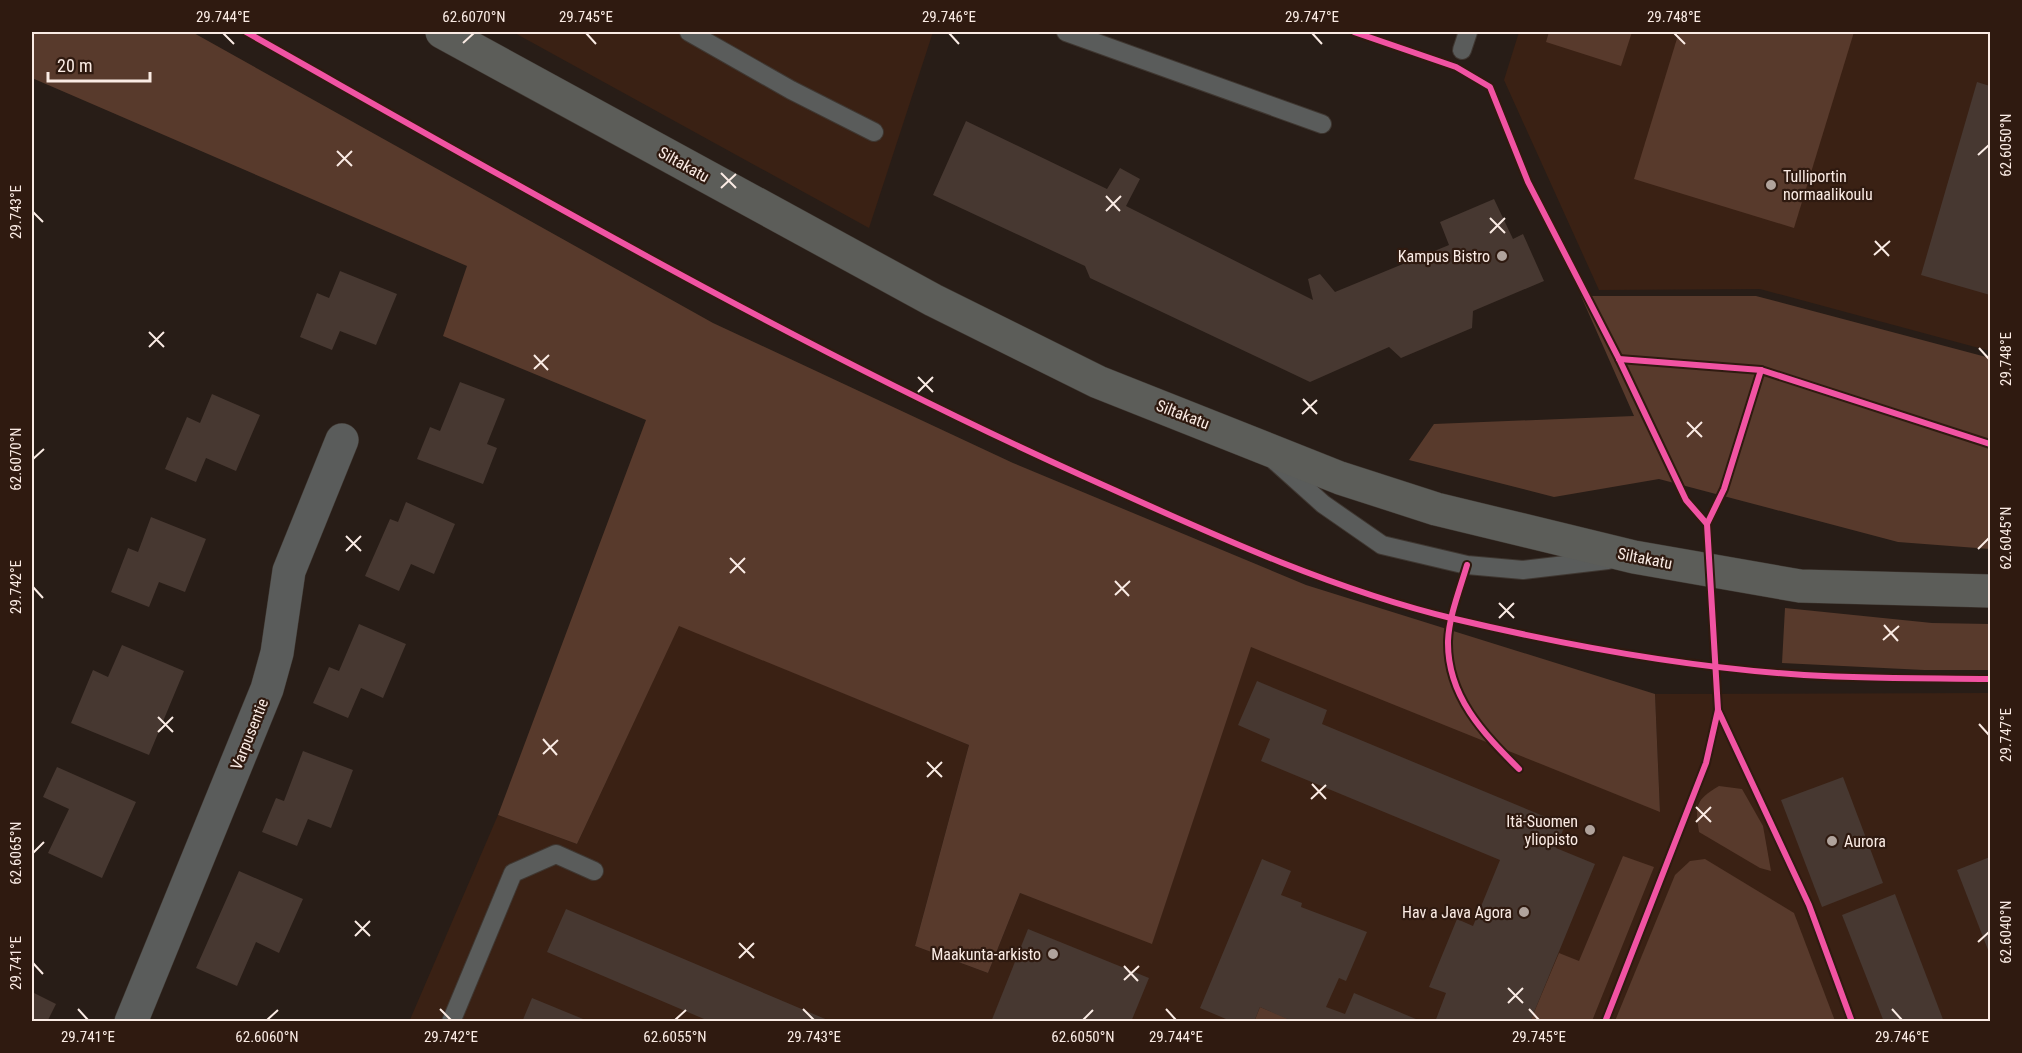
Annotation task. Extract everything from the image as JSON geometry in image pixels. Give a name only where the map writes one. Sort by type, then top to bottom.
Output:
[{"type":"main road","name":"Siltakatu","points":[[442,32],[933,300],[1098,381],[1254,441],[1340,478],[1436,509],[1634,557],[1800,586],[1990,591]]},
{"type":"street","name":"Varpusentie","points":[[131,1022],[267,689],[277,653],[289,571],[342,440]]},
{"type":"lane","points":[[689,32],[791,90],[874,132]]},
{"type":"lane","points":[[1066,32],[1322,124]]},
{"type":"lane","points":[[1462,50],[1468,32]]},
{"type":"lane","points":[[1254,441],[1323,504],[1382,545],[1467,565],[1523,570],[1634,557]]},
{"type":"lane","points":[[451,1022],[513,873],[556,854],[594,871]]},
{"type":"shaded area","points":[[32,32],[192,32],[713,323],[1013,463],[1306,585],[1655,694],[1660,812],[1251,647],[1152,944],[1020,893],[988,973],[915,946],[969,745],[679,626],[577,844],[498,815],[646,420],[443,336],[467,266],[32,78]]},
{"type":"shaded area","points":[[513,32],[933,32],[869,228]]},
{"type":"shaded area","name":"Tulliportin normaalikoulu","points":[[1519,32],[1990,32],[1990,351],[1760,289],[1599,290],[1504,80]]},
{"type":"shaded area","points":[[1549,32],[1632,32],[1621,66],[1546,42]]},
{"type":"shaded area","points":[[1679,32],[1854,32],[1794,228],[1634,179]]},
{"type":"shaded area","points":[[1581,296],[1756,296],[1990,358],[1990,549],[1898,542],[1659,479],[1554,497],[1409,460],[1434,424],[1634,416]]},
{"type":"shaded area","points":[[1785,608],[1932,623],[1990,624],[1990,670],[1924,670],[1782,663]]},
{"type":"shaded area","name":"Itä-Suomen yliopisto","points":[[679,625],[969,745],[915,946],[988,973],[1020,893],[1152,943],[1251,646],[1660,811],[1655,694],[1990,693],[1990,1021],[409,1022],[498,815],[577,844]]},
{"type":"shaded area","points":[[1719,786],[1742,789],[1763,826],[1771,871],[1760,868],[1699,832],[1697,810],[1699,804],[1705,795]]},
{"type":"shaded area","points":[[1623,856],[1654,867],[1592,1021],[1530,1022],[1559,953],[1579,961]]},
{"type":"shaded area","points":[[1705,859],[1794,913],[1835,1021],[1615,1021],[1675,875],[1690,861]]},
{"type":"shaded area","points":[[1260,1007],[1294,1021],[1254,1022]]},
{"type":"building","points":[[1977,82],[1990,86],[1990,295],[1921,275]]},
{"type":"building","points":[[966,121],[1107,189],[1120,168],[1140,179],[1126,206],[1313,300],[1308,279],[1320,274],[1335,292],[1449,245],[1440,222],[1494,199],[1513,239],[1523,234],[1544,281],[1473,311],[1472,328],[1401,358],[1389,347],[1310,382],[1090,278],[1085,266],[933,195]]},
{"type":"building","points":[[340,271],[397,294],[376,345],[340,331],[332,350],[300,337],[317,293],[329,298]]},
{"type":"building","points":[[460,382],[505,399],[487,444],[497,448],[483,484],[417,459],[430,427],[440,431]]},
{"type":"building","points":[[212,394],[260,415],[236,471],[206,458],[196,482],[165,469],[187,417],[200,423]]},
{"type":"building","points":[[406,502],[455,524],[434,574],[411,564],[399,591],[365,576],[390,519],[398,522]]},
{"type":"building","points":[[151,517],[206,539],[185,592],[159,582],[149,607],[111,592],[128,548],[138,552]]},
{"type":"building","points":[[359,624],[406,644],[383,698],[361,688],[348,718],[313,703],[329,667],[339,671]]},
{"type":"building","points":[[122,645],[184,671],[149,755],[71,723],[93,670],[108,677]]},
{"type":"building","points":[[1257,681],[1327,710],[1322,724],[1565,825],[1556,848],[1595,864],[1530,1022],[1435,1022],[1446,993],[1429,987],[1457,919],[1473,926],[1500,860],[1261,761],[1270,739],[1238,725]]},
{"type":"building","points":[[303,751],[353,770],[331,828],[308,819],[297,846],[262,832],[276,798],[284,801]]},
{"type":"building","points":[[57,767],[136,802],[102,878],[48,853],[69,809],[43,797]]},
{"type":"building","name":"Aurora","points":[[1843,777],[1883,883],[1822,907],[1781,800]]},
{"type":"building","points":[[1990,857],[1990,955],[1957,870]]},
{"type":"building","points":[[1262,859],[1291,871],[1281,895],[1302,903],[1301,907],[1367,932],[1346,981],[1339,978],[1326,1007],[1345,1014],[1354,993],[1423,1022],[1294,1022],[1260,1007],[1254,1022],[1233,1022],[1200,1008]]},
{"type":"building","points":[[239,871],[303,899],[279,953],[256,942],[237,986],[196,968]]},
{"type":"building","name":"Aurora","points":[[1895,894],[1944,1022],[1884,1022],[1842,915]]},
{"type":"building","points":[[566,909],[830,1022],[711,1022],[547,952]]},
{"type":"building","name":"Maakunta-arkisto","points":[[1028,929],[1149,978],[1131,1022],[991,1022]]},
{"type":"building","points":[[32,992],[56,1004],[47,1022],[32,1022]]},
{"type":"building","points":[[532,998],[588,1021],[588,1022],[522,1022]]},
{"type":"cycle path","points":[[246,32],[660,263],[869,374],[1083,476],[1219,537],[1312,574],[1359,591],[1455,619],[1580,646],[1664,660],[1816,676],[1990,679]]},
{"type":"cycle path","points":[[1354,32],[1456,67],[1490,87],[1528,182],[1619,359],[1686,500],[1707,524]]},
{"type":"cycle path","points":[[1619,359],[1761,370]]},
{"type":"cycle path","points":[[1605,1022],[1706,763],[1718,710],[1707,524],[1724,489],[1761,370],[1990,444]]},
{"type":"cycle path","points":[[1467,565],[1449,632],[1449,661],[1454,679],[1470,712],[1480,727],[1519,769]]},
{"type":"cycle path","points":[[1718,710],[1809,905],[1852,1022]]},
{"type":"place","name":"Tulliportin normaalikoulu","points":[[1771,185]]},
{"type":"place","name":"Kampus Bistro","points":[[1502,256]]},
{"type":"place","name":"Itä-Suomen yliopisto","points":[[1590,830]]},
{"type":"place","name":"Aurora","points":[[1832,841]]},
{"type":"place","name":"Hav a Java Agora","points":[[1524,912]]},
{"type":"place","name":"Maakunta-arkisto","points":[[1053,954]]}]
